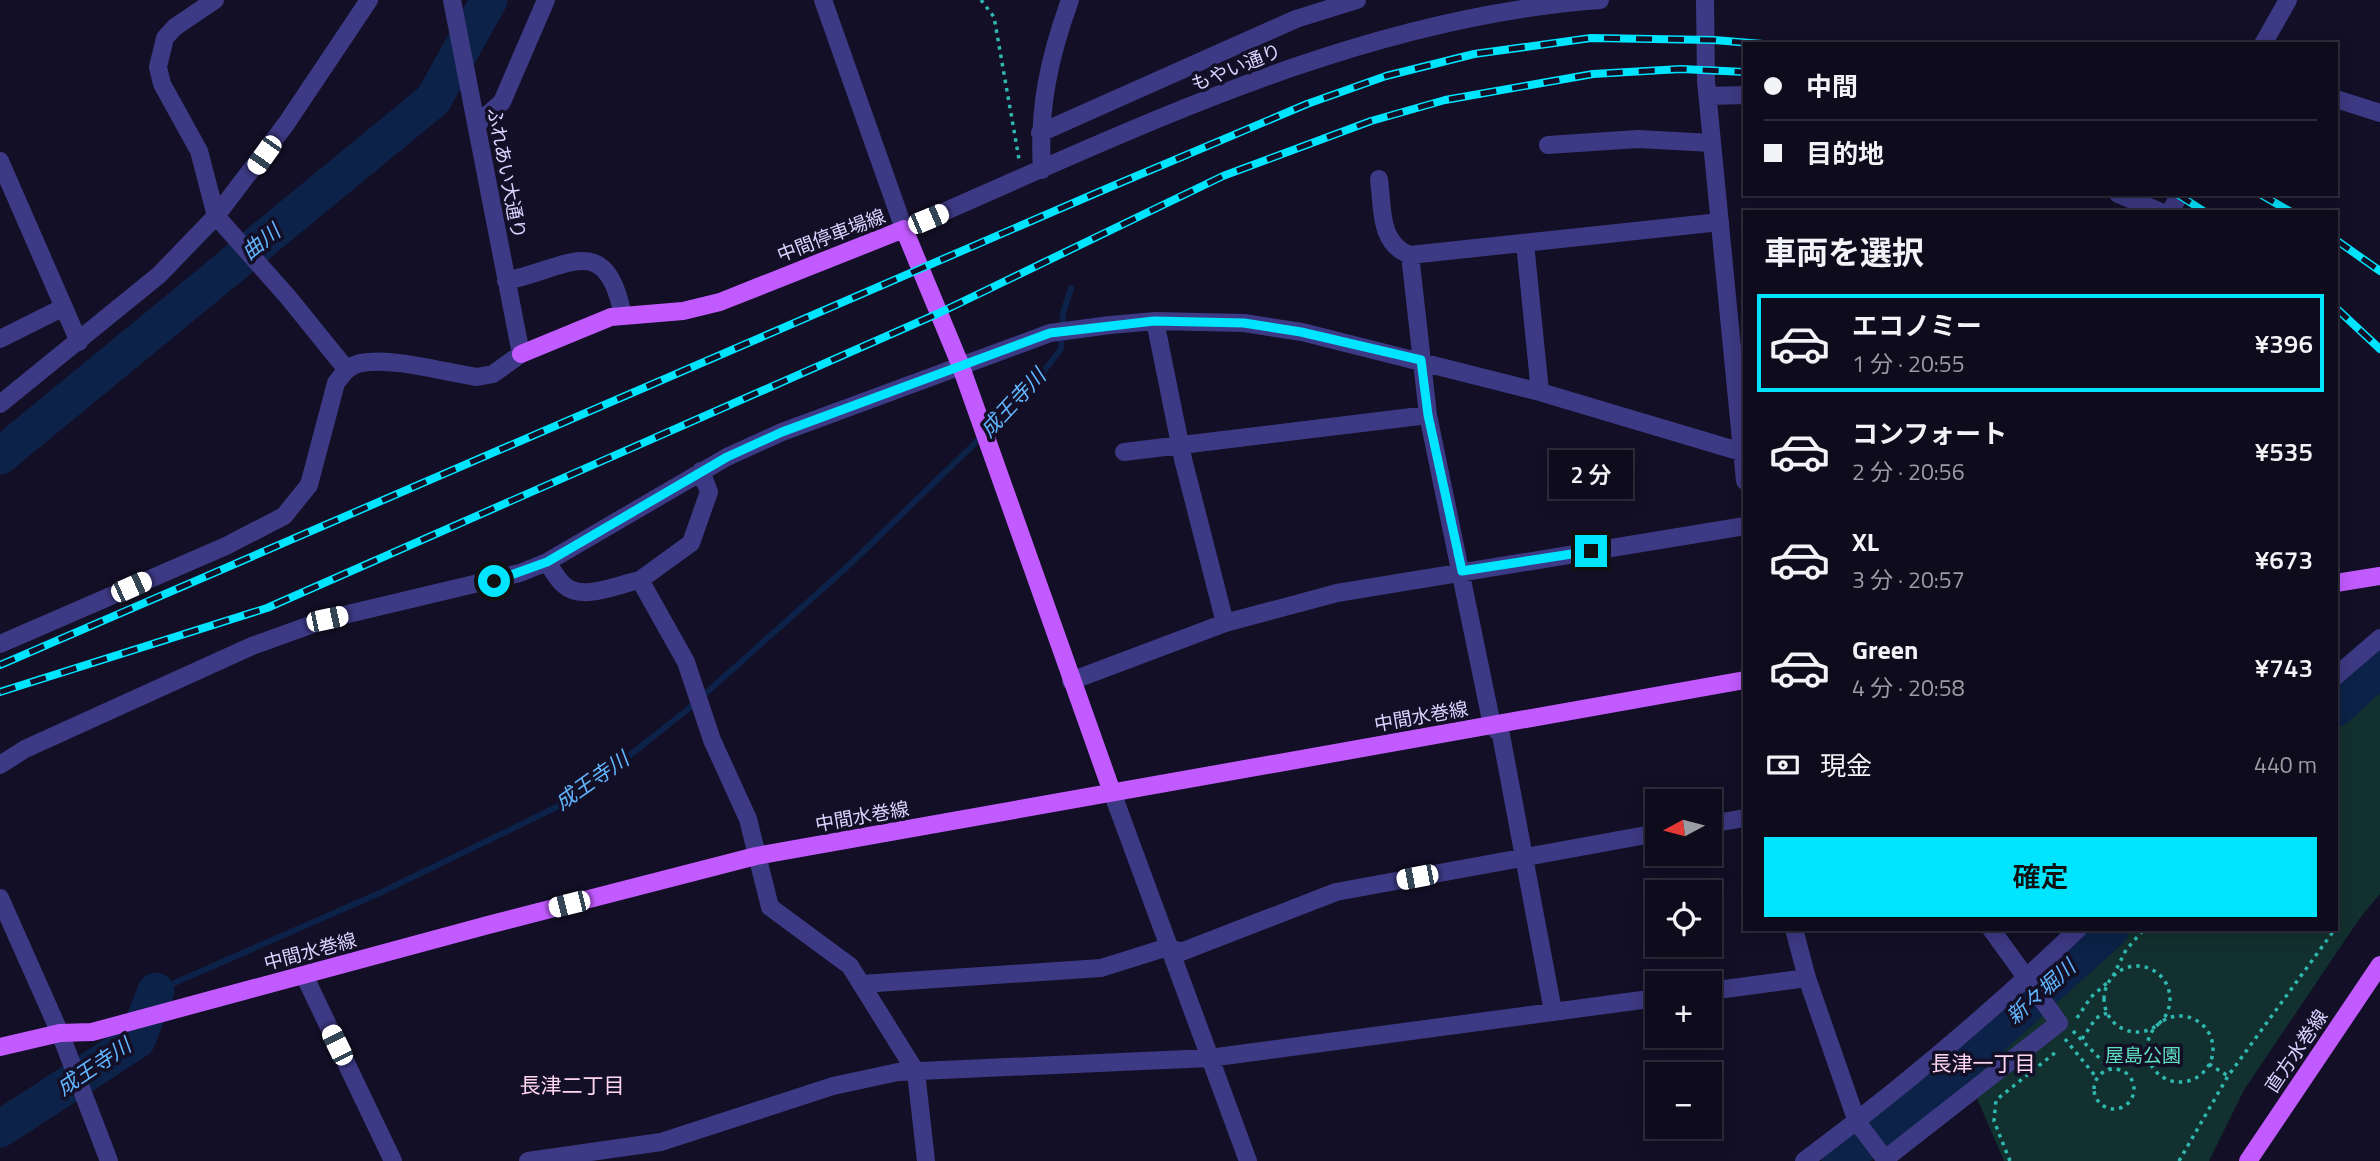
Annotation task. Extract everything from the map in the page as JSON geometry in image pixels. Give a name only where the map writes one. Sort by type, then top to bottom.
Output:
[{"type":"main road","name":"中間停車場線","points":[[521,354],[611,317],[683,311],[720,302],[904,229],[960,364],[1112,792]]},
{"type":"main road","points":[[2338,583],[2380,576]]},
{"type":"main road","name":"中間水巻線","points":[[0,1047],[60,1032],[92,1032],[756,856],[1743,680]]},
{"type":"main road","name":"直方水巻線","points":[[2248,1161],[2380,965]]},
{"type":"street","points":[[215,0],[175,26],[165,38],[158,67],[162,84],[199,151],[216,216],[288,297],[346,370]]},
{"type":"street","points":[[0,404],[159,275],[216,216],[286,124],[369,0]]},
{"type":"street","points":[[477,124],[502,102],[546,0]]},
{"type":"street","points":[[823,0],[904,229]]},
{"type":"street","points":[[1042,170],[1042,95],[1070,0]]},
{"type":"street","points":[[1040,133],[1270,29],[1357,0]]},
{"type":"street","name":"もやい通り","points":[[904,229],[1264,77],[1363,43],[1518,9],[1600,0]]},
{"type":"street","points":[[1705,0],[1707,96],[1743,443]]},
{"type":"street","points":[[2264,42],[2288,0]]},
{"type":"street","name":"ふれあい大通り","points":[[453,4],[521,354]]},
{"type":"street","points":[[1707,96],[1743,95]]},
{"type":"street","points":[[2338,100],[2380,113]]},
{"type":"street","points":[[1548,145],[1638,139],[1712,143]]},
{"type":"street","points":[[0,161],[79,342]]},
{"type":"street","points":[[1379,179],[1387,237],[1396,248],[1410,255],[1720,222]]},
{"type":"street","points":[[2123,196],[2156,210]]},
{"type":"street","points":[[1525,243],[1541,392]]},
{"type":"street","points":[[1410,255],[1428,415],[1492,725],[1501,735],[1553,1012]]},
{"type":"street","points":[[506,281],[585,259],[599,264],[611,275],[623,316]]},
{"type":"street","points":[[0,340],[64,307]]},
{"type":"street","points":[[0,765],[25,749],[252,646],[327,619],[494,581],[547,562],[701,471],[782,432],[960,364],[1050,333],[1154,321],[1244,323],[1301,332],[1541,392],[1743,453]]},
{"type":"street","points":[[1154,321],[1226,623]]},
{"type":"street","points":[[0,644],[226,546],[284,516],[309,485],[334,390],[346,370],[359,363],[380,362],[477,377],[494,374],[521,354]]},
{"type":"street","points":[[1124,452],[1428,415]]},
{"type":"street","points":[[547,562],[564,585],[574,591],[586,593],[640,580],[691,542],[709,492],[701,471]]},
{"type":"street","points":[[1072,681],[1226,623],[1337,593],[1743,526]]},
{"type":"street","points":[[640,580],[685,662],[712,740],[748,819],[770,907],[850,966],[916,1072],[926,1161]]},
{"type":"street","points":[[2338,674],[2380,638]]},
{"type":"street","points":[[1112,792],[1248,1161]]},
{"type":"street","points":[[1722,822],[1743,818]]},
{"type":"street","points":[[861,984],[1101,968],[1168,947],[1181,952],[1336,892],[1645,835]]},
{"type":"street","points":[[0,898],[60,1032],[109,1161]]},
{"type":"street","points":[[1795,931],[1807,978],[1857,1122],[1877,1158],[1885,1159],[2059,1023],[2025,980],[1992,931]]},
{"type":"street","points":[[1804,1161],[1857,1122],[2025,980],[2076,931]]},
{"type":"street","points":[[304,975],[393,1161]]},
{"type":"street","points":[[1722,989],[1807,978]]},
{"type":"street","points":[[528,1161],[661,1142],[833,1086],[898,1072],[1209,1058],[1645,1000]]},
{"type":"path","points":[[981,0],[994,17],[1022,178]]},
{"type":"path","points":[[2109,1069],[2097,1078],[2094,1092],[2102,1105],[2116,1110],[2123,1108],[2134,1097],[2134,1082],[2124,1071],[2109,1069],[2070,1029],[2091,998],[2110,980],[2129,967],[2141,967],[2161,976],[2170,997],[2164,1018],[2156,1027],[2147,1052],[2150,1062],[2161,1076],[2178,1082],[2188,1081],[2196,1078],[2209,1064],[2213,1046],[2205,1028],[2199,1022],[2190,1018],[2172,1017],[2156,1027],[2134,1032],[2114,1023],[2107,1013],[2104,1002],[2110,980],[2126,950],[2142,931]]},
{"type":"path","points":[[2179,1161],[2228,1076],[2334,931]]},
{"type":"path","points":[[2082,1039],[2096,1018],[2107,1013]]},
{"type":"path","points":[[2059,1023],[2066,1043],[2097,1078]]},
{"type":"path","points":[[2010,1161],[1993,1121],[1996,1100],[2066,1043]]},
{"type":"path","points":[[2209,1064],[2228,1076]]},
{"type":"green space","name":"屋島公園","points":[[2380,686],[2380,894],[2360,918],[2244,1090],[2209,1161],[2004,1161],[1970,1082],[2116,931],[2338,931],[2338,723]]},
{"type":"waterway","name":"曲川","points":[[0,456],[433,100],[489,0]]},
{"type":"waterway","name":"成王寺川","points":[[156,991],[382,892],[565,803],[606,774],[687,710],[847,567],[1025,395],[1061,349],[1063,313],[1071,288]]},
{"type":"waterway","name":"新々堀川","points":[[2338,706],[2380,668]]},
{"type":"waterway","name":"新々堀川","points":[[1840,1161],[1941,1083],[2109,931]]},
{"type":"waterway","name":"成王寺川","points":[[0,1129],[137,1040],[156,991]]},
{"type":"railway","points":[[0,665],[1307,104],[1386,76],[1474,54],[1591,38],[1743,42]]},
{"type":"railway","points":[[0,692],[267,608],[937,314],[1223,176],[1371,121],[1445,100],[1593,74],[1681,69],[1743,72]]},
{"type":"railway","points":[[2180,196],[2202,210]]},
{"type":"railway","points":[[2263,196],[2288,210]]},
{"type":"railway","points":[[2338,241],[2380,271]]},
{"type":"railway","points":[[2338,310],[2380,349]]},
{"type":"district","name":"長津一丁目","points":[[1983,1064]]},
{"type":"district","name":"長津二丁目","points":[[572,1086]]},
{"type":"route","points":[[494,581],[547,562],[727,457],[782,432],[960,364],[1050,333],[1154,321],[1244,323],[1301,332],[1421,360],[1428,415],[1462,571],[1591,551]]}]
